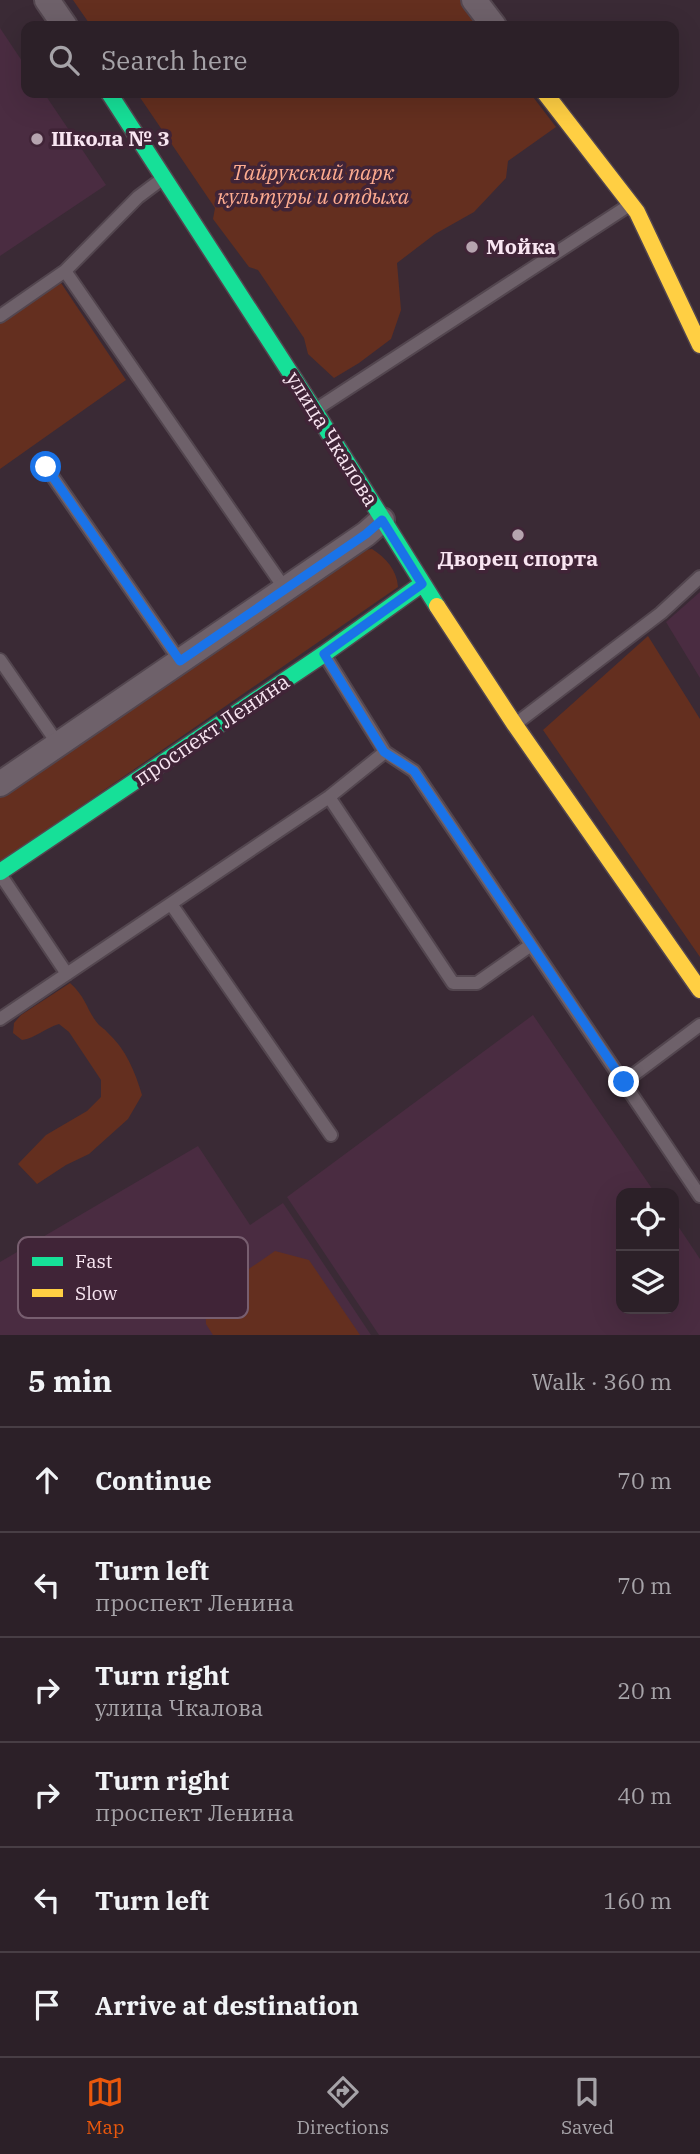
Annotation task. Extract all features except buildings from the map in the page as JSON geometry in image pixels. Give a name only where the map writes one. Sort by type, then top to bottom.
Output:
[{"type":"street","points":[[47,0],[62,21]]},
{"type":"street","points":[[474,0],[490,21]]},
{"type":"street","name":"улица Чкалова","points":[[112,98],[514,724],[700,990]]},
{"type":"street","points":[[549,98],[637,212],[700,345]]},
{"type":"street","points":[[0,784],[366,534],[382,520]]},
{"type":"street","name":"проспект Ленина","points":[[0,873],[324,654],[422,584]]},
{"type":"lane","points":[[0,316],[65,271],[138,197],[165,177]]},
{"type":"lane","points":[[315,411],[631,204]]},
{"type":"lane","points":[[65,271],[285,589]]},
{"type":"lane","points":[[46,467],[180,661]]},
{"type":"lane","points":[[514,724],[661,613],[700,577]]},
{"type":"lane","points":[[324,654],[384,752],[414,771],[700,1196]]},
{"type":"lane","points":[[0,660],[58,744]]},
{"type":"lane","points":[[0,1019],[329,797],[384,752]]},
{"type":"lane","points":[[329,797],[453,984],[477,984],[531,945]]},
{"type":"lane","points":[[0,873],[67,974]]},
{"type":"lane","points":[[171,904],[331,1135]]},
{"type":"lane","points":[[624,1082],[700,1025]]},
{"type":"shaded area","name":"Школа № 3","points":[[0,28],[21,60],[21,98],[47,98],[106,185],[0,256]]},
{"type":"shaded area","points":[[700,592],[700,678],[666,622]]},
{"type":"shaded area","points":[[533,1015],[652,1188],[616,1188],[616,1314],[679,1314],[679,1228],[700,1259],[700,1335],[379,1335],[287,1197]]},
{"type":"shaded area","points":[[198,1146],[250,1225],[283,1203],[371,1335],[0,1335],[0,1262],[18,1251],[18,1318],[248,1318],[248,1237],[43,1237]]},
{"type":"green space","points":[[73,0],[461,0],[477,21],[88,21]]},
{"type":"green space","name":"Тайрукский парк культуры и отдыха","points":[[140,98],[534,98],[556,127],[508,161],[506,178],[474,212],[435,234],[397,263],[401,310],[391,339],[334,378],[308,354],[304,338],[258,270],[249,267],[213,219],[215,208]]},
{"type":"green space","points":[[59,280],[126,380],[0,469],[0,321]]},
{"type":"green space","points":[[372,549],[390,565],[398,587],[0,862],[0,796],[353,552]]},
{"type":"green space","points":[[648,636],[700,719],[700,957],[543,730]]},
{"type":"green space","points":[[70,983],[80,994],[95,1020],[125,1053],[142,1095],[128,1119],[89,1154],[37,1184],[18,1164],[46,1135],[87,1111],[101,1097],[101,1080],[69,1032],[59,1024],[22,1040],[13,1033],[14,1023],[21,1015]]},
{"type":"green space","points":[[275,1251],[309,1260],[360,1335],[213,1335],[206,1324],[206,1318],[248,1318],[248,1270]]},
{"type":"traffic: fast","points":[[112,98],[315,411],[437,606]]},
{"type":"traffic: fast","points":[[0,872],[324,654],[422,584]]},
{"type":"traffic: slow","points":[[549,98],[637,212],[700,345]]},
{"type":"traffic: slow","points":[[437,606],[515,725],[700,990]]},
{"type":"place","name":"Школа № 3","points":[[37,139]]},
{"type":"place","name":"Мойка","points":[[472,247]]},
{"type":"place","name":"Дворец спорта","points":[[518,535]]},
{"type":"route","points":[[46,467],[180,661],[366,534],[382,520],[422,584],[324,654],[384,752],[414,771],[624,1082]]}]
